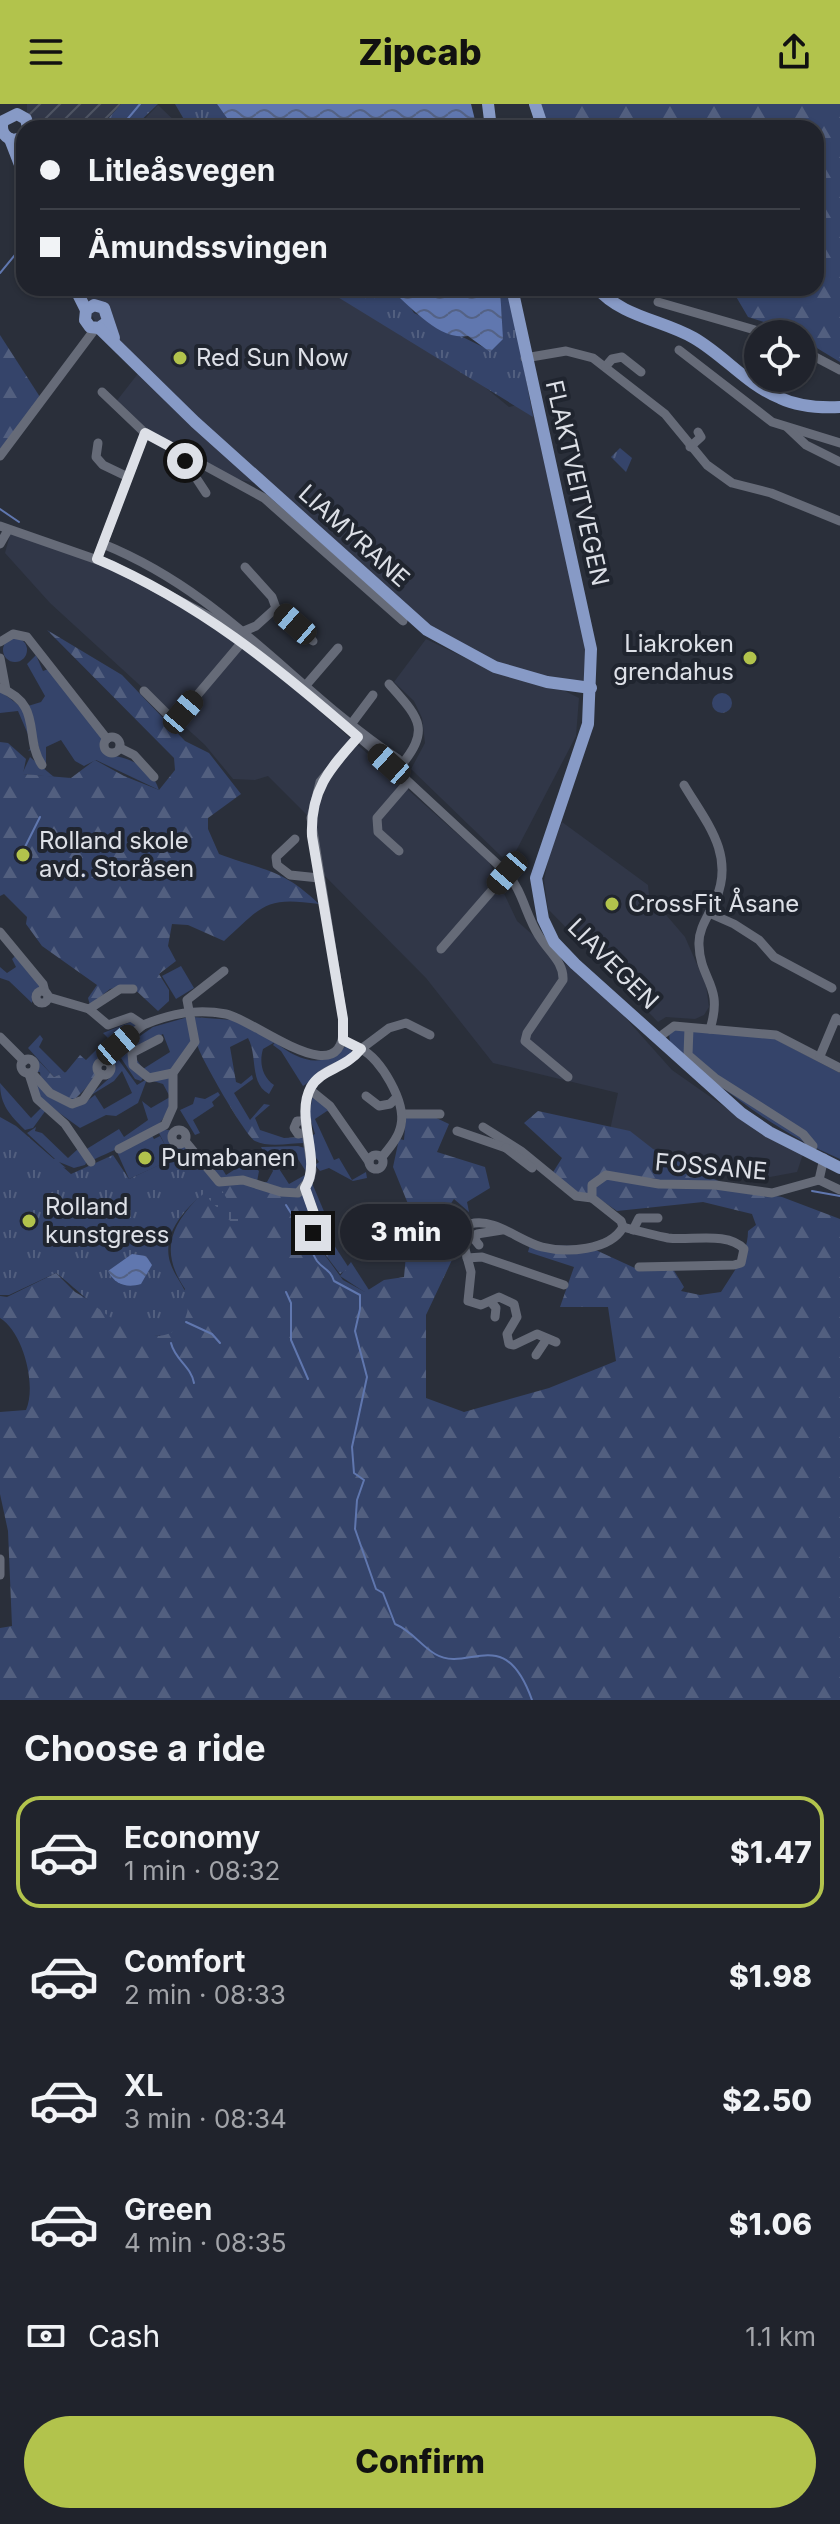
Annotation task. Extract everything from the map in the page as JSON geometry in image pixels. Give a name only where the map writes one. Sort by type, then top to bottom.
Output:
[{"type":"main road","points":[[16,155],[4,125],[19,110]]},
{"type":"main road","points":[[83,296],[97,326]]},
{"type":"main road","name":"FLAKTVEITVEGEN","points":[[513,296],[588,628],[591,688]]},
{"type":"main road","points":[[608,296],[634,314],[692,337],[779,398],[814,408],[840,407]]},
{"type":"main road","name":"LIAMYRANE","points":[[90,307],[107,311],[97,326],[124,354],[427,630],[495,667],[547,682],[591,688]]},
{"type":"main road","name":"LIAVEGEN","points":[[591,688],[582,746],[538,865],[537,900],[554,942],[741,1113],[769,1132],[840,1168]]},
{"type":"street","points":[[658,302],[744,327]]},
{"type":"street","points":[[0,456],[97,326]]},
{"type":"street","points":[[679,350],[763,416],[788,428],[840,443]]},
{"type":"street","points":[[525,358],[566,351],[606,366],[665,414],[690,447],[732,483],[771,493],[840,521]]},
{"type":"street","points":[[606,366],[612,359],[622,357],[641,372]]},
{"type":"street","points":[[816,357],[840,370]]},
{"type":"street","points":[[102,392],[145,433],[264,498],[403,621]]},
{"type":"street","points":[[788,428],[806,445],[840,462]]},
{"type":"street","points":[[690,447],[701,437],[698,432]]},
{"type":"street","points":[[97,559],[126,476],[145,433]]},
{"type":"street","points":[[98,443],[96,457],[103,465],[126,476]]},
{"type":"street","points":[[186,455],[185,461],[206,493]]},
{"type":"street","points":[[0,544],[4,528],[97,559],[174,596],[243,636],[307,684],[399,760],[397,771]]},
{"type":"street","points":[[103,544],[185,586],[397,771],[507,873],[520,891],[538,935],[564,969],[563,980],[527,1033],[525,1041],[568,1077]]},
{"type":"street","points":[[245,567],[272,597],[276,608],[313,641]]},
{"type":"street","points":[[144,691],[168,715],[183,712],[243,636],[276,608]]},
{"type":"street","points":[[0,642],[13,634],[27,637],[107,739],[117,738],[120,748],[134,755],[154,777]]},
{"type":"street","points":[[307,684],[338,648]]},
{"type":"street","points":[[0,658],[3,689],[28,709],[42,765]]},
{"type":"street","points":[[389,684],[416,714],[420,729],[419,739],[397,771]]},
{"type":"street","points":[[352,723],[373,695]]},
{"type":"street","points":[[0,1037],[24,1061],[22,1069],[31,1073],[50,1093],[72,1104],[83,1100],[101,1074],[111,1070],[106,1061],[114,1049],[143,1025],[170,1014],[209,1012],[246,1021],[304,1055],[317,1057],[329,1053],[343,1040],[343,1019],[319,878],[312,807],[320,782],[358,737]]},
{"type":"street","points":[[399,851],[378,832],[377,818],[408,782]]},
{"type":"street","points":[[684,785],[723,856],[723,878],[699,934],[698,947],[716,996],[710,1029]]},
{"type":"street","points":[[295,839],[276,857],[277,865],[290,875],[319,878]]},
{"type":"street","points":[[441,949],[507,873]]},
{"type":"street","points":[[709,913],[759,940],[774,957],[832,988]]},
{"type":"street","points":[[0,932],[43,984],[46,995],[89,1009],[108,1025],[131,1017],[143,1025]]},
{"type":"street","points":[[119,1149],[165,1125],[174,1103],[173,1073],[195,1042],[187,1000],[224,971]]},
{"type":"street","points":[[89,1009],[120,989],[133,989]]},
{"type":"street","points":[[820,1056],[836,1018],[840,1021]]},
{"type":"street","points":[[317,1222],[305,1188],[312,1170],[307,1096],[315,1080],[350,1062],[361,1049],[389,1028],[406,1023],[430,1035]]},
{"type":"street","points":[[658,1038],[670,1026],[776,1035],[840,1068]]},
{"type":"street","points":[[689,1028],[688,1055],[717,1080],[803,1134],[813,1146]]},
{"type":"street","points":[[159,1039],[132,1053],[133,1065],[149,1078],[173,1073]]},
{"type":"street","points":[[314,1093],[330,1106],[372,1168],[379,1169],[384,1164],[382,1157],[398,1135],[402,1114],[372,1056],[343,1040]]},
{"type":"street","points":[[31,1073],[37,1099],[65,1124],[91,1162]]},
{"type":"street","points":[[366,1096],[374,1105],[382,1106],[396,1098]]},
{"type":"street","points":[[402,1114],[440,1114]]},
{"type":"street","points":[[165,1125],[178,1131],[173,1135],[174,1141],[179,1144],[185,1141],[219,1182],[243,1180],[291,1193],[305,1188]]},
{"type":"street","points":[[483,1127],[576,1196],[592,1198],[628,1228],[703,1243],[739,1244],[744,1249],[741,1263],[639,1267]]},
{"type":"street","points":[[457,1131],[526,1157]]},
{"type":"street","points":[[506,1148],[532,1169]]},
{"type":"street","points":[[824,1158],[819,1180],[840,1190]]},
{"type":"street","name":"FOSSANE","points":[[592,1198],[592,1185],[606,1175],[659,1184],[705,1184],[772,1193],[819,1180]]},
{"type":"street","points":[[536,1355],[551,1341],[537,1334],[514,1345],[509,1344],[507,1334],[517,1310],[505,1298],[481,1305],[468,1301],[471,1272],[462,1238],[470,1224],[478,1222],[552,1249],[597,1246],[619,1235],[639,1218],[658,1218]]},
{"type":"street","points":[[479,1245],[475,1240],[477,1234],[502,1230]]},
{"type":"street","points":[[467,1258],[482,1257],[564,1285]]},
{"type":"street","points":[[491,1302],[496,1308],[495,1317]]},
{"type":"street","points":[[0,1559],[0,1575]]},
{"type":"shaded area","points":[[27,104],[121,104],[107,120],[27,120]]},
{"type":"shaded area","points":[[158,105],[174,120],[144,120]]},
{"type":"shaded area","points":[[81,296],[358,296],[401,336],[435,346],[509,407],[535,401],[588,620],[584,687],[559,688],[579,698],[576,736],[516,851],[502,857],[411,769],[425,743],[422,718],[414,701],[394,682],[426,639],[474,662],[427,628],[259,484],[232,478],[141,429],[115,403],[140,371],[101,331]]},
{"type":"shaded area","points":[[11,531],[65,544],[143,577],[222,624],[489,862],[517,921],[622,1014],[672,1070],[752,1126],[803,1154],[797,1172],[770,1177],[645,1151],[610,1130],[618,1093],[493,1063],[426,978],[314,865],[307,815],[268,776],[255,780],[233,779],[205,745],[50,603],[5,553]]},
{"type":"shaded area","points":[[562,822],[648,885],[649,895],[685,937],[706,985],[709,1007],[704,1015],[695,1019],[666,1017],[658,1022],[548,909],[544,880],[549,855]]},
{"type":"green space","points":[[121,104],[158,104],[141,120],[107,120]]},
{"type":"green space","points":[[175,104],[217,104],[228,120],[184,120]]},
{"type":"green space","points":[[531,104],[840,104],[840,362],[816,347],[816,320],[758,320],[748,317],[736,296],[824,296],[824,120],[534,120]]},
{"type":"green space","points":[[336,296],[399,296],[414,313],[487,349],[502,327],[500,296],[510,296],[533,417]]},
{"type":"green space","points":[[0,335],[40,397],[0,452]]},
{"type":"green space","points":[[620,448],[632,458],[626,472],[611,457]]},
{"type":"green space","points":[[47,630],[122,675],[185,741],[209,753],[241,794],[208,818],[208,829],[219,854],[283,877],[319,904],[286,901],[266,906],[224,941],[188,925],[172,924],[168,946],[176,961],[159,974],[169,990],[169,1001],[158,1011],[130,985],[110,989],[90,1005],[88,998],[97,985],[42,946],[26,924],[27,917],[4,894],[0,896],[0,742],[8,743],[26,759],[23,774],[71,778],[95,760],[159,790],[175,770],[174,758]]},
{"type":"green space","points":[[15,638],[24,641],[27,650],[24,659],[15,662],[6,659],[3,650],[6,641]]},
{"type":"green space","points":[[36,655],[43,671],[48,669],[104,738],[102,747],[106,754],[138,764],[151,774],[159,790],[96,760],[84,766],[75,761],[61,740],[46,747],[46,763],[43,763],[28,706],[41,702],[45,696],[27,664]]},
{"type":"green space","points":[[0,691],[24,709],[34,749],[28,751],[33,746],[18,711],[0,713]]},
{"type":"green space","points":[[722,693],[729,696],[732,703],[729,710],[722,713],[715,710],[712,703],[715,696]]},
{"type":"green space","points":[[30,757],[54,777],[22,774]]},
{"type":"green space","points":[[15,956],[41,987],[33,992],[32,1003],[9,981],[0,978],[0,967],[7,973],[16,967],[12,959]]},
{"type":"green space","points":[[181,966],[194,988],[176,999],[162,976]]},
{"type":"green space","points":[[188,1017],[192,1044],[173,1069],[152,1076],[141,1072],[144,1077],[141,1081],[135,1079],[117,1052],[153,1027]],"holes":[[[163,1034],[170,1052],[143,1069],[133,1054],[140,1070],[130,1052]]]},
{"type":"green space","points":[[192,1017],[233,1020],[275,1042],[263,1049],[262,1054],[264,1074],[274,1085],[269,1094],[256,1076],[248,1038],[230,1047],[236,1082],[241,1084],[252,1075],[253,1079],[234,1093],[250,1120],[264,1104],[270,1105],[255,1118],[260,1130],[284,1138],[302,1137],[305,1143],[267,1144],[250,1136],[201,1055]]},
{"type":"green space","points":[[133,1021],[136,1026],[108,1046],[111,1041],[103,1033]]},
{"type":"green space","points":[[675,1028],[773,1038],[840,1073],[840,1159],[793,1136],[730,1093],[670,1043],[669,1033]]},
{"type":"green space","points":[[40,1035],[43,1039],[39,1047],[65,1073],[54,1077],[28,1048]]},
{"type":"green space","points":[[275,1042],[293,1054],[310,1060],[328,1058],[346,1046],[353,1052],[303,1086],[281,1051],[273,1045]]},
{"type":"green space","points":[[96,1050],[101,1056],[94,1069],[97,1077],[73,1101],[64,1099],[41,1082],[40,1072],[36,1072],[38,1060],[54,1077],[66,1072],[80,1055],[86,1060]]},
{"type":"green space","points":[[115,1055],[137,1085],[147,1079],[138,1103],[116,1116],[106,1115],[80,1128],[40,1099],[33,1081],[83,1104],[95,1095],[104,1109],[132,1093],[122,1071],[114,1081],[88,1097],[113,1075]]},
{"type":"green space","points":[[173,1073],[173,1093],[162,1121],[140,1138],[93,1160],[85,1150],[119,1129],[124,1137],[148,1120],[142,1101],[151,1108],[170,1097],[163,1084],[153,1081]]},
{"type":"green space","points":[[0,1083],[31,1118],[43,1106],[46,1110],[33,1128],[25,1130],[10,1114],[2,1098]]},
{"type":"green space","points":[[218,1092],[220,1095],[212,1102],[214,1106],[193,1120],[200,1133],[195,1135],[180,1110],[193,1104],[195,1097],[205,1099]]},
{"type":"green space","points":[[313,1095],[332,1112],[327,1111],[315,1119],[334,1160],[339,1158],[352,1180],[366,1172],[367,1178],[353,1181],[329,1168],[320,1171],[315,1165],[319,1162],[313,1154],[311,1136],[315,1134],[309,1115]]},
{"type":"green space","points":[[538,1111],[630,1131],[653,1149],[716,1180],[746,1191],[782,1197],[840,1219],[840,1700],[0,1700],[0,1628],[12,1626],[8,1531],[0,1494],[0,1412],[26,1410],[30,1387],[21,1347],[0,1318],[0,1296],[7,1297],[56,1273],[75,1292],[148,1334],[160,1336],[185,1289],[173,1265],[171,1243],[174,1233],[186,1212],[203,1193],[217,1183],[230,1181],[263,1184],[306,1196],[314,1219],[311,1236],[343,1280],[365,1292],[384,1280],[404,1277],[408,1233],[413,1216],[393,1167],[399,1139],[404,1140],[406,1116],[430,1115],[449,1124],[437,1152],[485,1167],[490,1188],[467,1202],[469,1212],[454,1199],[434,1228],[459,1245],[426,1315],[426,1398],[464,1412],[549,1388],[616,1361],[608,1307],[560,1307],[574,1267],[528,1252],[530,1245],[587,1246],[637,1269],[673,1269],[684,1287],[681,1291],[700,1295],[721,1292],[743,1255],[748,1231],[756,1225],[752,1214],[703,1202],[617,1211],[595,1196],[579,1199],[550,1177],[562,1158],[524,1123]]},
{"type":"green space","points":[[0,1117],[16,1126],[71,1174],[113,1155],[129,1179],[172,1159],[159,1133],[162,1129],[174,1131],[171,1139],[174,1145],[185,1147],[219,1182],[190,1206],[170,1238],[170,1262],[188,1301],[186,1316],[177,1329],[162,1335],[146,1335],[129,1328],[56,1273],[9,1295],[0,1295]]},
{"type":"green space","points":[[36,1127],[35,1131],[42,1133],[68,1158],[79,1148],[88,1160],[85,1165],[74,1168],[59,1162],[66,1168],[0,1154],[55,1159],[27,1133]]},
{"type":"green space","name":"Pumabanen","points":[[151,1134],[154,1139],[160,1136],[173,1159],[129,1179],[117,1152]]},
{"type":"green space","points":[[261,1147],[305,1148],[310,1172],[307,1173],[294,1153],[272,1158],[289,1184],[305,1175],[308,1180],[298,1191],[224,1181],[215,1174],[214,1164],[218,1162],[226,1175],[248,1161],[259,1171],[257,1182],[267,1182],[273,1171]]},
{"type":"green space","points":[[312,1183],[334,1235],[327,1233],[309,1186]]},
{"type":"green space","points":[[220,1187],[241,1223],[240,1231],[206,1196]]},
{"type":"green space","points":[[319,1239],[330,1239],[349,1268],[340,1274],[321,1249]]},
{"type":"green space","points":[[351,1262],[369,1290],[366,1293],[340,1276]]},
{"type":"water","points":[[217,104],[471,104],[475,120],[228,120]]},
{"type":"water","points":[[397,296],[500,296],[503,339],[490,352],[468,336],[446,333]]},
{"type":"water","points":[[132,1254],[146,1256],[152,1265],[141,1284],[131,1286],[114,1280],[108,1271]]},
{"type":"waterway","points":[[127,120],[140,104]]},
{"type":"waterway","points":[[0,273],[16,254]]},
{"type":"waterway","points":[[0,509],[19,522]]},
{"type":"waterway","points":[[23,851],[40,817]]},
{"type":"waterway","points":[[812,1191],[840,1196]]},
{"type":"waterway","points":[[286,1205],[296,1221],[297,1237],[308,1245],[334,1281],[360,1295],[355,1331],[367,1377],[352,1447],[354,1473],[364,1480],[357,1500],[355,1529],[376,1589],[383,1593],[395,1624],[435,1654],[448,1659],[498,1656],[510,1663],[521,1676],[532,1700]]},
{"type":"waterway","points":[[286,1292],[291,1303],[291,1340],[308,1379]]},
{"type":"waterway","points":[[186,1322],[212,1334],[220,1343]]},
{"type":"waterway","points":[[171,1343],[194,1383]]},
{"type":"place","name":"Red Sun Now","points":[[180,358]]},
{"type":"place","name":"Liakroken grendahus","points":[[750,658]]},
{"type":"place","name":"Rolland skole avd. Storåsen","points":[[23,855]]},
{"type":"place","name":"CrossFit Åsane","points":[[612,904]]},
{"type":"place","name":"Pumabanen","points":[[145,1158]]},
{"type":"place","name":"Rolland kunstgress","points":[[29,1221]]},
{"type":"route","points":[[185,461],[186,455],[145,433],[126,476],[97,559],[212,618],[279,669],[358,737],[320,782],[311,818],[343,1019],[343,1040],[361,1049],[350,1062],[325,1072],[315,1080],[307,1096],[312,1170],[305,1188],[315,1208],[317,1222],[312,1226],[313,1233]]}]
